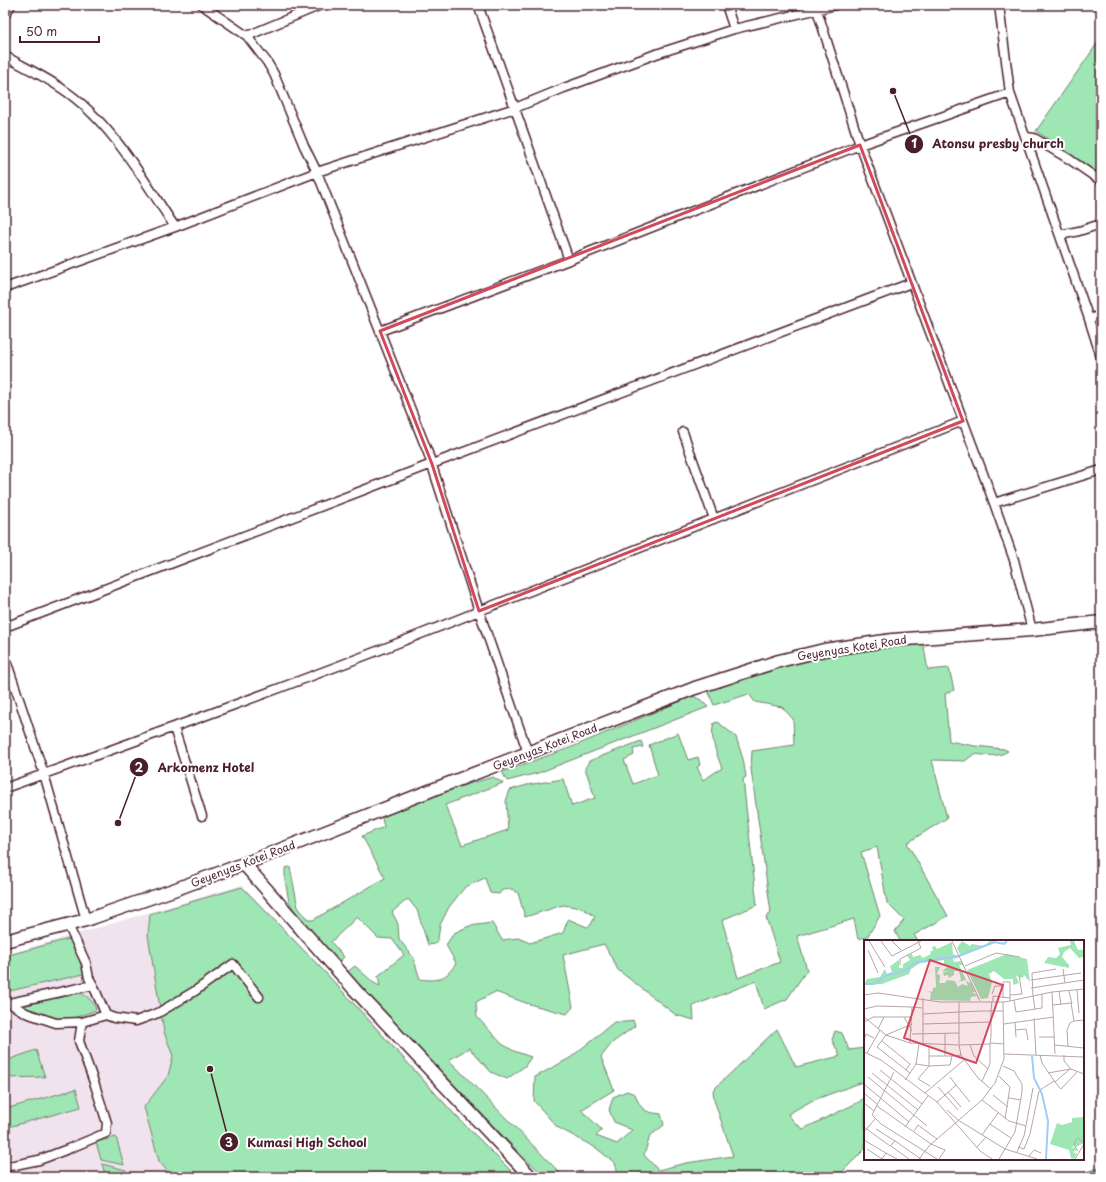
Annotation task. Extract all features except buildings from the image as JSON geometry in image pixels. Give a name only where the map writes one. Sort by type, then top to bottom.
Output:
[{"type":"street","points":[[5,15],[11,5]]},
{"type":"street","points":[[202,5],[247,36],[267,62],[274,74],[304,146],[317,172],[432,464],[479,611],[528,753]]},
{"type":"street","points":[[247,36],[321,5]]},
{"type":"street","points":[[478,5],[569,260]]},
{"type":"street","points":[[726,5],[734,29]]},
{"type":"street","points":[[5,288],[175,227],[317,172],[515,108],[656,54],[734,29],[836,5]]},
{"type":"street","points":[[1000,5],[1010,93],[1090,319],[1101,357]]},
{"type":"street","points":[[817,10],[860,145],[1014,560],[1032,630]]},
{"type":"street","points":[[5,56],[61,88],[94,115],[132,164],[175,227]]},
{"type":"street","points":[[380,331],[569,260],[860,145],[1010,93]]},
{"type":"street","points":[[1026,137],[1034,138],[1069,159],[1101,181]]},
{"type":"street","points":[[1060,235],[1101,224]]},
{"type":"street","points":[[5,627],[911,283]]},
{"type":"street","points":[[1090,319],[1101,315]]},
{"type":"street","points":[[5,788],[174,728],[357,660],[963,421]]},
{"type":"street","points":[[684,432],[714,519]]},
{"type":"street","points":[[994,503],[1101,470]]},
{"type":"street","name":"Geyenyas Kotei Road","points":[[5,941],[68,926],[244,864],[695,688],[779,661],[802,655],[892,640],[1032,630],[1101,622]]},
{"type":"street","points":[[5,657],[44,774],[86,920]]},
{"type":"street","points":[[174,728],[202,816]]},
{"type":"street","points":[[244,864],[355,990],[532,1177]]},
{"type":"street","points":[[68,926],[86,963],[88,978],[93,985],[106,1015]]},
{"type":"street","points":[[7,1004],[26,1013],[56,1023],[82,1022],[106,1015],[114,1018],[136,1021],[158,1013],[196,991],[233,964],[259,997]]},
{"type":"street","points":[[7,1004],[93,985]]},
{"type":"street","points":[[5,1168],[39,1160],[106,1133],[107,1123],[79,1041],[82,1022]]},
{"type":"highlighted area","points":[[860,145],[963,421],[479,611],[432,464],[380,331]]},
{"type":"shaded area","points":[[242,885],[366,1015],[464,1123],[518,1177],[5,1177],[5,955]]},
{"type":"green space","points":[[1101,38],[1101,175],[1036,131]]},
{"type":"green space","points":[[923,642],[928,670],[949,668],[954,690],[945,694],[949,741],[975,746],[1004,749],[1008,751],[1000,755],[974,754],[965,761],[932,760],[947,818],[907,843],[948,916],[914,935],[917,940],[900,940],[895,931],[904,920],[887,903],[877,847],[861,852],[880,916],[867,937],[858,939],[854,919],[797,936],[807,970],[787,999],[764,1009],[756,981],[693,1006],[694,1020],[676,1015],[618,970],[604,944],[563,955],[573,1007],[567,1014],[529,1004],[495,992],[476,1002],[477,1017],[502,1044],[514,1051],[531,1057],[525,1066],[507,1079],[491,1072],[469,1048],[449,1060],[564,1177],[546,1177],[523,1157],[347,972],[355,966],[374,983],[380,986],[378,976],[404,955],[392,939],[378,938],[357,917],[331,942],[344,957],[339,962],[296,913],[289,902],[285,880],[285,868],[290,867],[298,907],[308,920],[313,920],[385,878],[362,836],[384,827],[381,814],[444,791],[493,777],[503,783],[445,805],[462,845],[508,830],[506,801],[510,790],[527,785],[563,779],[572,806],[595,798],[585,768],[589,761],[641,741],[643,747],[633,749],[634,755],[624,760],[633,784],[658,775],[649,745],[678,733],[688,760],[698,757],[700,765],[697,767],[703,780],[722,768],[714,746],[712,734],[714,723],[718,722],[736,737],[743,759],[746,777],[743,779],[757,905],[722,920],[738,978],[780,962],[766,917],[771,913],[751,769],[752,751],[794,745],[793,719],[782,707],[755,702],[749,694],[714,705],[707,689],[807,659],[868,647]],"holes":[[[485,878],[490,893],[499,894],[502,890],[512,889],[518,893],[525,917],[563,905],[582,908],[595,916],[591,925],[587,927],[568,919],[563,933],[530,943],[518,938],[502,940],[492,923],[469,926],[454,933],[446,945],[456,963],[453,968],[441,978],[432,980],[420,979],[413,957],[399,939],[398,924],[392,912],[408,899],[417,910],[428,945],[435,944],[438,939],[440,925],[449,907],[465,887]]]},
{"type":"green space","points":[[693,696],[701,700],[708,707],[538,773],[507,781],[502,772],[572,747]]},
{"type":"green space","points":[[242,887],[324,971],[454,1114],[517,1177],[172,1177],[159,1161],[144,1107],[168,1076],[173,1056],[164,1032],[148,935],[150,914]]},
{"type":"green space","points":[[72,938],[84,974],[5,992],[5,956]]},
{"type":"green space","points":[[79,992],[90,999],[96,1010],[66,1021],[50,1016],[31,1013],[20,1007],[70,993]]},
{"type":"green space","points":[[633,1020],[635,1026],[612,1043],[601,1057],[614,1090],[581,1110],[602,1130],[596,1136],[617,1144],[632,1130],[614,1122],[609,1110],[613,1097],[627,1091],[635,1094],[641,1107],[647,1111],[661,1114],[664,1125],[650,1136],[644,1155],[658,1170],[686,1163],[733,1156],[714,1100],[713,1090],[777,1029],[796,1067],[840,1056],[832,1040],[835,1031],[842,1033],[849,1050],[864,1048],[864,1081],[811,1101],[788,1114],[794,1122],[803,1129],[859,1102],[864,1098],[864,1150],[842,1172],[827,1174],[825,1177],[619,1177],[615,1163],[596,1148],[557,1127],[534,1101],[535,1077],[570,1058],[614,1022],[627,1022]]},
{"type":"green space","points":[[36,1050],[45,1077],[5,1078],[5,1061]]},
{"type":"green space","points":[[76,1089],[81,1107],[5,1128],[5,1109]]},
{"type":"green space","points":[[116,1137],[124,1165],[101,1160],[96,1142]]},
{"type":"green space","points":[[102,1164],[126,1170],[128,1177],[106,1177]]},
{"type":"green space","points":[[1101,1166],[1101,1177],[1076,1177],[1082,1173]]},
{"type":"waterway","points":[[1086,1177],[1101,1170]]},
{"type":"place","name":"Atonsu presby church","points":[[893,91]]},
{"type":"place","name":"Arkomenz Hotel","points":[[118,823]]},
{"type":"place","name":"Kumasi High School","points":[[210,1069]]}]
